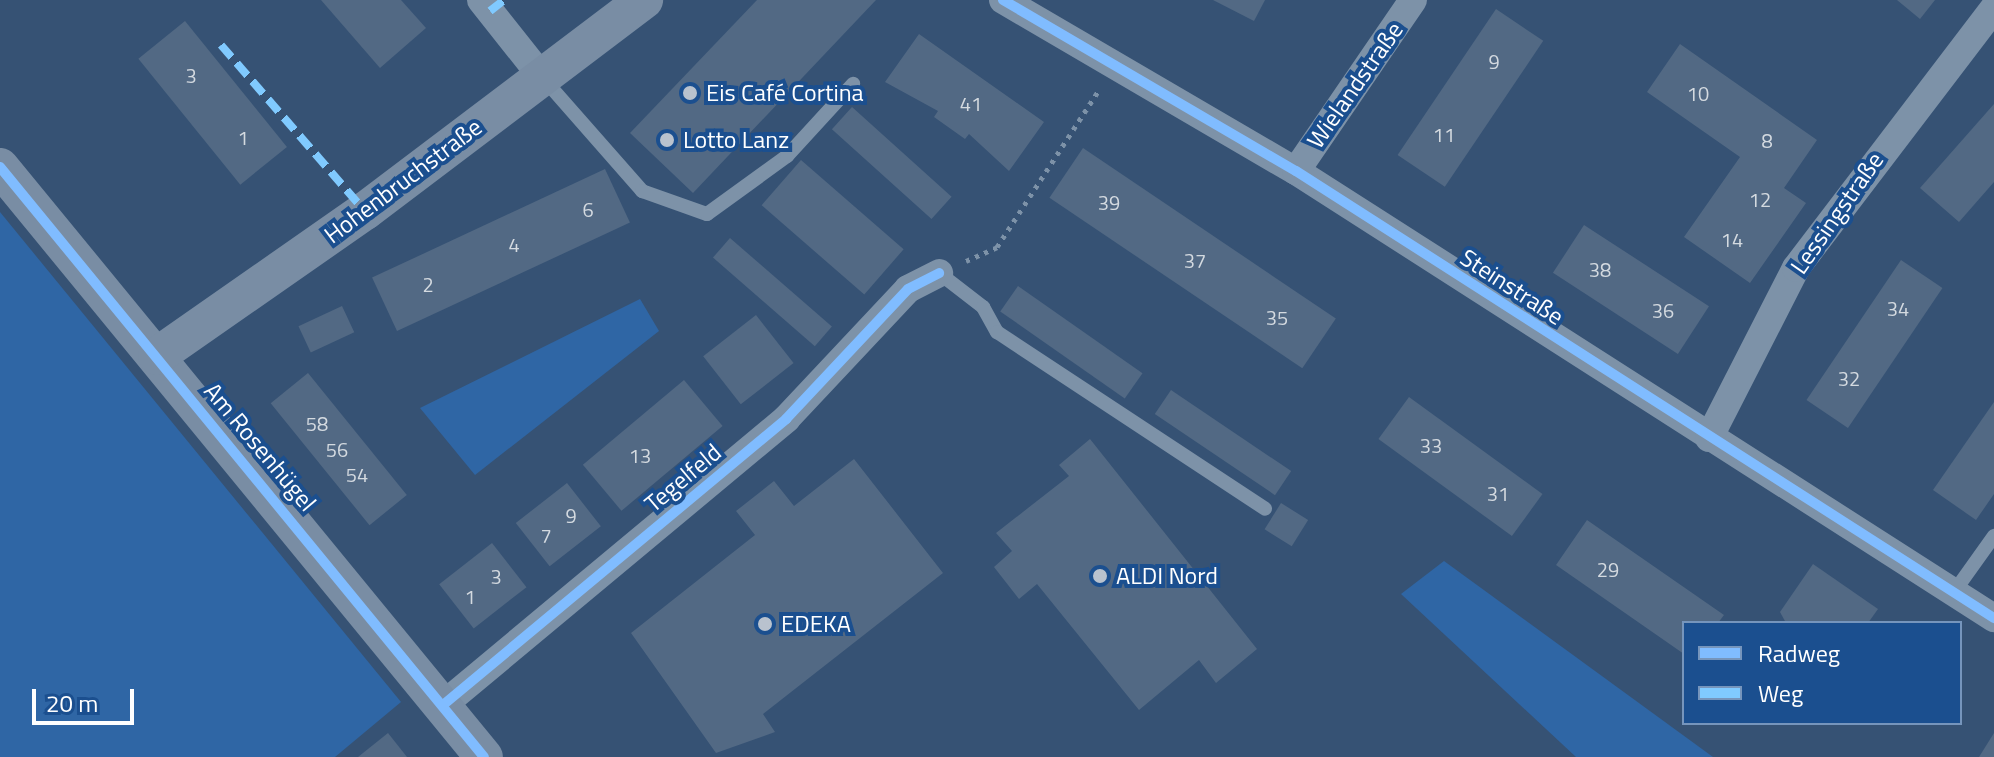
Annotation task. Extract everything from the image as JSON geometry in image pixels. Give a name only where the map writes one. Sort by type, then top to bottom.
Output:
[{"type":"street","points":[[481,0],[542,77]]},
{"type":"street","name":"Hohenbruchstraße","points":[[157,356],[644,0]]},
{"type":"street","name":"Steinstraße","points":[[1003,0],[1296,171],[1994,618]]},
{"type":"street","name":"Wielandstraße","points":[[1296,171],[1413,0]]},
{"type":"street","name":"Lessingstraße","points":[[1709,438],[1796,268],[1994,8]]},
{"type":"street","name":"Am Rosenhügel","points":[[0,167],[484,757]]},
{"type":"street","name":"Tegelfeld","points":[[443,705],[786,419],[908,289],[939,273]]},
{"type":"lane","points":[[542,77],[642,191],[707,214],[787,156],[853,84]]},
{"type":"lane","points":[[939,273],[983,307],[997,332],[1265,509]]},
{"type":"lane","points":[[1954,592],[1994,536]]},
{"type":"path","points":[[939,273],[997,247],[1115,65]]},
{"type":"shaded area","points":[[0,212],[401,702],[335,757],[0,757]]},
{"type":"shaded area","points":[[640,299],[659,331],[475,475],[420,408]]},
{"type":"shaded area","points":[[1444,561],[1713,757],[1576,757],[1401,594]]},
{"type":"building","points":[[321,0],[401,0],[426,28],[380,68]]},
{"type":"building","points":[[757,0],[876,0],[693,193],[630,133]]},
{"type":"building","points":[[1213,0],[1265,0],[1254,21]]},
{"type":"building","points":[[1897,0],[1935,0],[1920,19]]},
{"type":"building","points":[[1496,9],[1543,41],[1445,187],[1398,155]]},
{"type":"building","points":[[185,21],[287,147],[240,185],[138,59]]},
{"type":"building","points":[[919,34],[1044,122],[1009,171],[969,134],[965,139],[934,117],[938,111],[885,82]]},
{"type":"building","points":[[1680,44],[1817,140],[1784,188],[1806,203],[1750,283],[1684,237],[1740,157],[1647,92]]},
{"type":"building","points":[[1994,104],[1994,182],[1959,222],[1920,188]]},
{"type":"building","points":[[852,107],[952,197],[932,219],[832,129]]},
{"type":"building","points":[[1083,148],[1336,319],[1302,368],[1049,198]]},
{"type":"building","points":[[801,160],[904,249],[864,295],[762,205]]},
{"type":"building","points":[[605,169],[630,222],[397,331],[372,278]]},
{"type":"building","points":[[1584,225],[1709,306],[1678,354],[1553,273]]},
{"type":"building","points":[[730,238],[832,327],[815,346],[713,258]]},
{"type":"building","points":[[1901,260],[1942,288],[1848,428],[1806,400]]},
{"type":"building","points":[[1018,286],[1143,373],[1125,399],[1000,311]]},
{"type":"building","points":[[342,306],[354,332],[311,353],[298,326]]},
{"type":"building","points":[[756,315],[794,363],[741,404],[703,356]]},
{"type":"building","points":[[308,373],[407,495],[370,525],[271,403]]},
{"type":"building","points":[[684,380],[723,426],[621,511],[583,465]]},
{"type":"building","points":[[1171,390],[1291,471],[1275,495],[1155,414]]},
{"type":"building","points":[[1409,397],[1542,494],[1512,536],[1378,439]]},
{"type":"building","points":[[1994,402],[1994,494],[1976,520],[1933,490]]},
{"type":"building","name":"ALDI Nord","points":[[1090,439],[1257,649],[1216,683],[1199,660],[1139,710],[1037,584],[1019,599],[994,567],[1012,551],[996,533],[1069,476],[1059,465]]},
{"type":"building","points":[[854,459],[943,573],[763,714],[775,732],[716,753],[631,633],[755,535],[736,511],[774,481],[794,506]]},
{"type":"building","points":[[567,483],[601,526],[550,566],[516,523]]},
{"type":"building","points":[[1281,503],[1308,520],[1292,546],[1265,529]]},
{"type":"building","points":[[1587,520],[1724,615],[1720,621],[1682,621],[1682,653],[1556,565]]},
{"type":"building","points":[[492,543],[526,587],[474,628],[439,584]]},
{"type":"building","points":[[1813,564],[1878,609],[1869,621],[1785,621],[1780,612]]},
{"type":"building","points":[[388,733],[407,757],[358,757]]},
{"type":"building","points":[[1994,733],[1994,757],[1979,757]]},
{"type":"marked path","points":[[490,11],[504,0]]},
{"type":"marked path","points":[[221,45],[365,211]]},
{"type":"cycle path","points":[[1003,0],[1296,171],[1994,618]]},
{"type":"cycle path","points":[[0,167],[484,757]]},
{"type":"cycle path","points":[[443,705],[786,419],[908,289],[939,273]]},
{"type":"place","name":"Eis Café Cortina","points":[[690,93]]},
{"type":"place","name":"Lotto Lanz","points":[[667,140]]},
{"type":"place","name":"ALDI Nord","points":[[1100,576]]},
{"type":"place","name":"EDEKA","points":[[765,624]]}]
